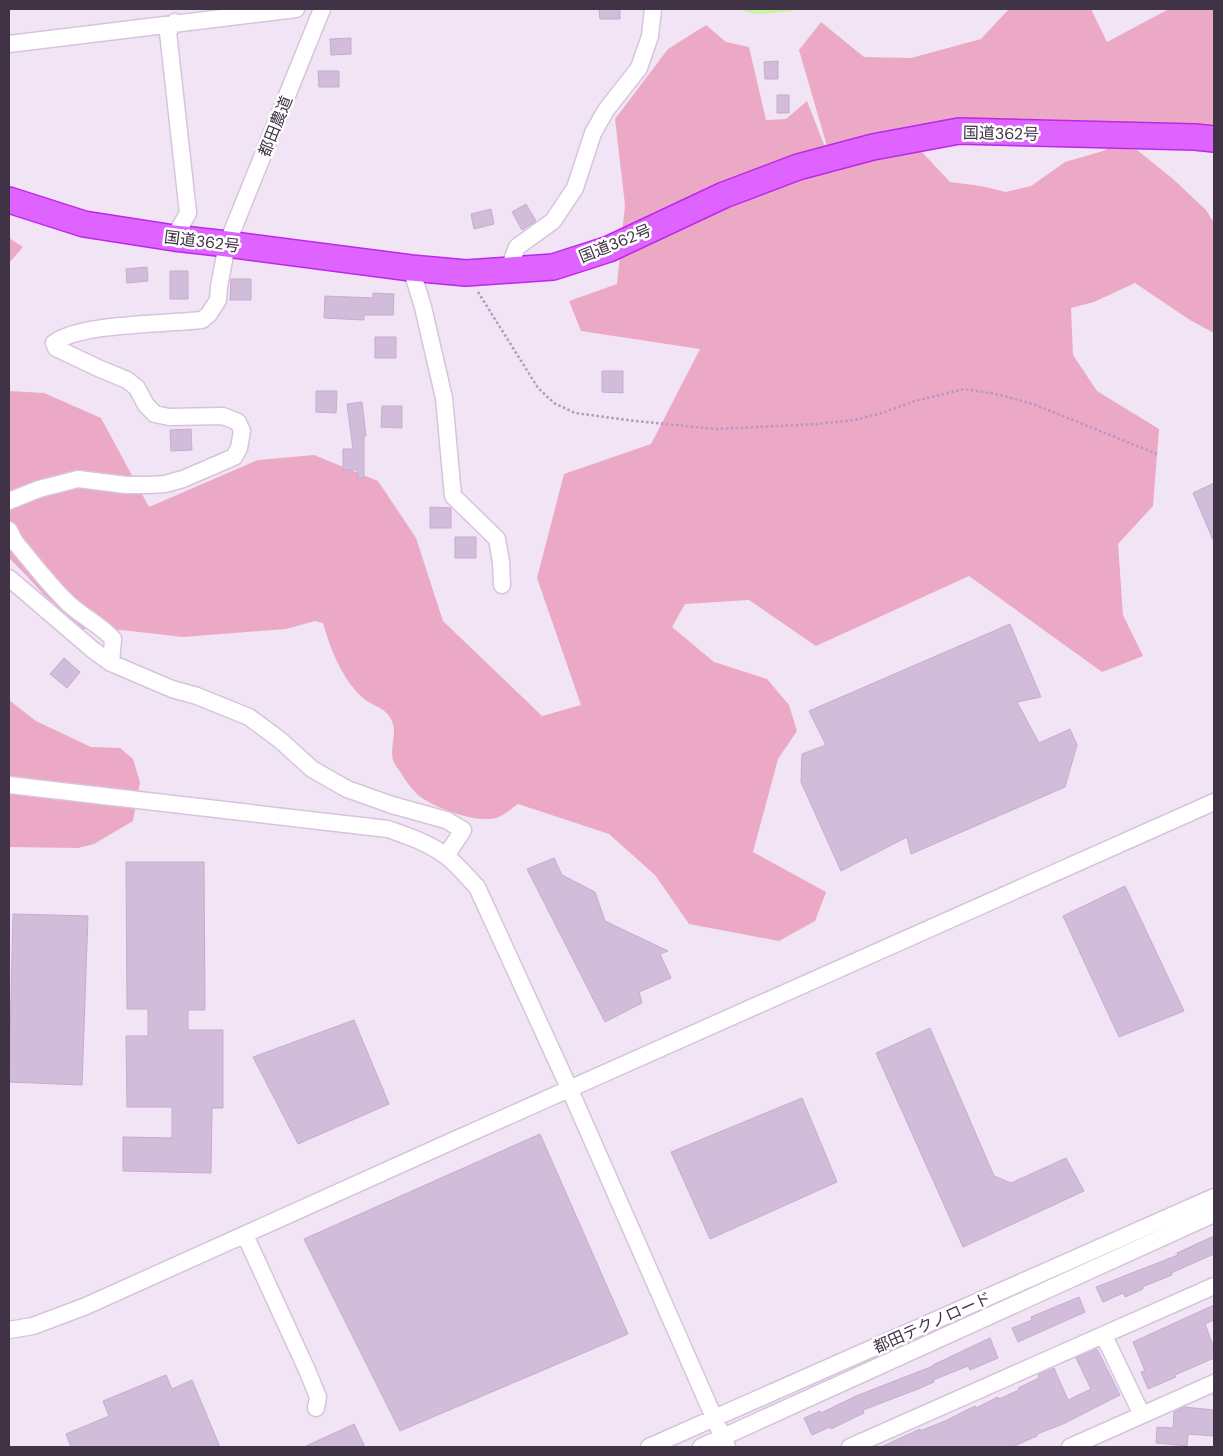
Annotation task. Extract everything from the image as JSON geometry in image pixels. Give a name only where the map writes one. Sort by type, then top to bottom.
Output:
[{"type":"highway","name":"国道362号","points":[[9,200],[84,224],[174,238],[411,268],[466,273],[552,267],[609,249],[724,195],[798,167],[873,147],[959,131],[1195,137],[1214,140]]},
{"type":"street","points":[[9,44],[175,22],[192,14],[296,9]]},
{"type":"street","name":"都田農道","points":[[9,501],[39,489],[78,479],[126,485],[165,484],[208,469],[234,457],[239,448],[242,431],[238,422],[223,416],[169,417],[155,414],[146,405],[137,388],[127,380],[56,348],[54,343],[59,339],[79,332],[124,326],[202,320],[209,314],[218,300],[218,287],[227,244],[322,9]]},
{"type":"street","points":[[508,270],[517,247],[553,221],[575,188],[593,133],[606,110],[639,68],[650,36],[653,9]]},
{"type":"street","points":[[174,238],[188,213],[168,32],[175,22]]},
{"type":"street","points":[[411,268],[423,307],[444,398],[453,496],[497,539],[502,585]]},
{"type":"street","points":[[9,530],[15,542],[67,603],[87,620],[107,632],[112,639],[111,663]]},
{"type":"street","points":[[9,578],[93,650],[111,663],[172,689],[197,696],[249,717],[280,740],[312,769],[347,789],[392,805],[446,820],[462,830],[446,856]]},
{"type":"street","points":[[9,785],[388,829],[416,839],[446,856],[477,888],[570,1090],[724,1442]]},
{"type":"street","points":[[9,1330],[33,1326],[86,1306],[1214,802]]},
{"type":"street","name":"都田テクノロード","points":[[649,1447],[1214,1197]]},
{"type":"street","name":"都田テクノロード","points":[[701,1447],[724,1442],[1214,1214]]},
{"type":"street","points":[[245,1235],[307,1370],[318,1397],[316,1408]]},
{"type":"street","points":[[850,1447],[1214,1286]]},
{"type":"street","points":[[1104,1336],[1142,1415]]},
{"type":"street","points":[[1081,1445],[1214,1383]]},
{"type":"path","points":[[466,273],[538,388],[554,403],[575,413],[716,429],[817,424],[854,420],[882,413],[915,401],[964,390],[996,394],[1033,404],[1157,454]]},
{"type":"shaded area","points":[[1009,9],[1091,9],[1107,42],[1169,9],[1214,9],[1214,126],[1091,123],[955,126],[873,157],[921,151],[950,182],[981,186],[1006,192],[1031,186],[1065,162],[1103,151],[1110,147],[1137,150],[1173,179],[1206,210],[1214,223],[1214,333],[1190,320],[1135,283],[1094,302],[1071,308],[1073,355],[1097,391],[1159,429],[1153,506],[1118,544],[1123,615],[1143,656],[1102,672],[969,576],[816,646],[749,600],[685,604],[672,627],[714,662],[767,679],[789,705],[797,731],[778,759],[753,852],[826,892],[815,921],[779,941],[689,924],[655,875],[609,834],[518,804],[499,817],[480,819],[456,814],[424,799],[410,787],[394,762],[392,748],[394,727],[389,716],[364,699],[349,683],[338,664],[323,623],[315,621],[286,629],[183,637],[122,630],[83,629],[44,595],[9,558],[9,391],[44,393],[101,418],[149,507],[258,460],[314,455],[378,481],[416,538],[443,621],[542,716],[581,705],[537,578],[564,474],[651,444],[700,349],[581,331],[569,301],[617,284],[625,205],[615,119],[668,49],[706,25],[726,42],[749,47],[766,120],[786,119],[807,101],[829,153],[799,50],[821,22],[864,57],[911,58],[981,39]]},
{"type":"shaded area","points":[[9,238],[23,247],[9,263]]},
{"type":"shaded area","points":[[9,700],[36,721],[91,747],[120,748],[133,759],[140,782],[133,821],[94,844],[78,848],[9,847]]},
{"type":"building","points":[[599,9],[620,9],[620,19],[600,19]]},
{"type":"building","points":[[351,38],[351,54],[331,55],[330,39]]},
{"type":"building","points":[[778,61],[778,79],[765,79],[764,62]]},
{"type":"building","points":[[318,71],[339,71],[339,87],[319,87]]},
{"type":"building","points":[[777,95],[789,95],[789,113],[777,113]]},
{"type":"building","points":[[526,204],[536,221],[522,230],[512,212]]},
{"type":"building","points":[[491,209],[494,224],[474,229],[471,214]]},
{"type":"building","points":[[147,267],[148,281],[127,283],[126,269]]},
{"type":"building","points":[[170,271],[188,271],[188,299],[170,299]]},
{"type":"building","points":[[231,279],[251,279],[251,300],[230,300]]},
{"type":"building","points":[[373,293],[394,294],[393,315],[364,315],[364,320],[324,318],[325,296],[373,298]]},
{"type":"building","points":[[375,337],[396,337],[396,358],[375,358]]},
{"type":"building","points":[[602,371],[623,371],[623,393],[602,392]]},
{"type":"building","points":[[316,391],[337,391],[336,413],[316,412]]},
{"type":"building","points":[[362,402],[366,436],[364,436],[364,478],[358,478],[357,470],[343,470],[343,449],[353,449],[347,404]]},
{"type":"building","points":[[382,406],[402,406],[402,428],[381,427]]},
{"type":"building","points":[[191,429],[192,450],[171,451],[170,430]]},
{"type":"building","points":[[1214,483],[1214,542],[1193,493]]},
{"type":"building","points":[[430,507],[451,508],[451,528],[430,528]]},
{"type":"building","points":[[455,537],[476,537],[476,558],[455,558]]},
{"type":"building","points":[[1010,624],[1041,697],[1017,702],[1039,743],[1070,729],[1077,745],[1065,787],[911,854],[907,837],[841,871],[801,782],[802,754],[826,745],[809,711]]},
{"type":"building","points":[[64,658],[80,672],[67,688],[50,674]]},
{"type":"building","points":[[554,858],[562,875],[595,892],[605,921],[668,951],[660,954],[671,978],[639,992],[642,1003],[605,1022],[527,869]]},
{"type":"building","points":[[126,862],[204,862],[205,1010],[188,1010],[188,1030],[223,1030],[223,1108],[212,1108],[211,1173],[123,1171],[123,1137],[172,1138],[172,1107],[127,1107],[126,1036],[148,1036],[148,1009],[127,1009]]},
{"type":"building","points":[[1125,886],[1184,1011],[1119,1037],[1063,916]]},
{"type":"building","points":[[13,914],[88,916],[82,1085],[9,1082]]},
{"type":"building","points":[[354,1020],[389,1104],[298,1144],[253,1057]]},
{"type":"building","points":[[930,1028],[994,1176],[1011,1183],[1066,1158],[1084,1191],[963,1247],[876,1053]]},
{"type":"building","points":[[802,1098],[837,1182],[710,1239],[671,1152]]},
{"type":"building","points":[[540,1134],[628,1334],[400,1431],[304,1239]]},
{"type":"building","points":[[1214,1236],[1214,1254],[1171,1273],[1172,1275],[1142,1287],[1143,1289],[1125,1297],[1123,1293],[1103,1302],[1096,1287],[1178,1255],[1177,1253]]},
{"type":"building","points":[[1079,1297],[1085,1312],[1018,1342],[1012,1328],[1032,1320],[1031,1317]]},
{"type":"building","points":[[1214,1305],[1214,1320],[1205,1324],[1214,1348],[1214,1358],[1148,1389],[1141,1372],[1145,1371],[1133,1342]]},
{"type":"building","points":[[990,1338],[998,1358],[970,1370],[968,1366],[933,1380],[934,1382],[918,1389],[863,1410],[864,1413],[831,1429],[830,1427],[812,1435],[804,1418],[820,1411],[821,1413],[856,1396],[933,1366]]},
{"type":"building","points":[[1097,1349],[1120,1395],[1063,1424],[1037,1434],[1037,1436],[1012,1447],[881,1447],[920,1429],[920,1431],[945,1421],[975,1406],[976,1408],[998,1397],[999,1399],[1019,1390],[1018,1388],[1039,1378],[1038,1375],[1054,1368],[1068,1400],[1091,1389],[1076,1358]]},
{"type":"building","points":[[166,1375],[172,1389],[192,1380],[220,1447],[71,1447],[66,1434],[109,1416],[103,1401]]},
{"type":"building","points":[[1184,1407],[1214,1410],[1214,1436],[1188,1434],[1187,1446],[1156,1443],[1157,1427],[1173,1428],[1174,1412]]},
{"type":"building","points":[[354,1424],[365,1447],[304,1447]]},
{"type":"waterway","points":[[743,9],[759,12],[793,9]]}]
